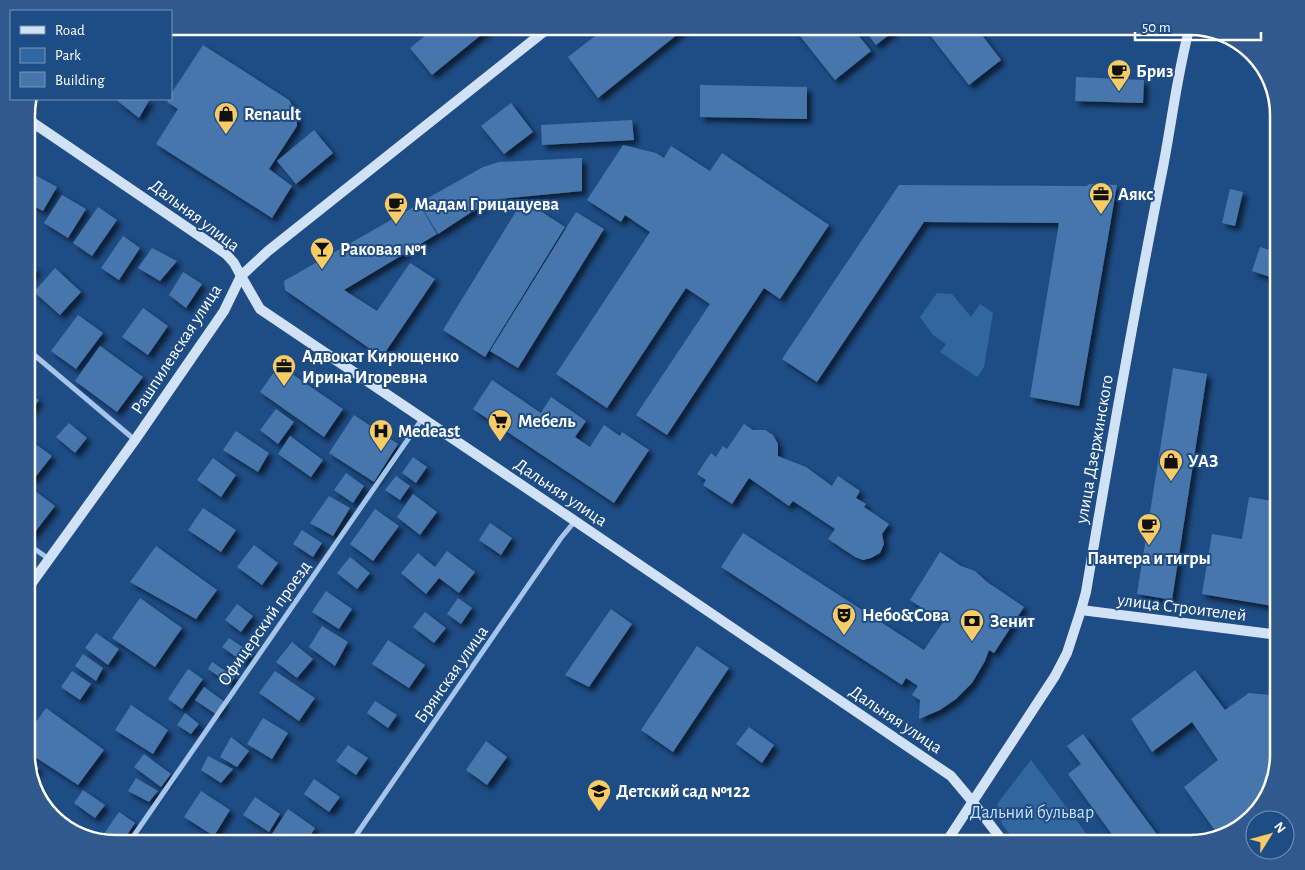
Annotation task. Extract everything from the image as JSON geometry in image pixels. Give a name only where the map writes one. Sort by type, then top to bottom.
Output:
[{"type":"street","name":"Рашпилевская улица","points":[[35,579],[135,440],[224,311],[240,276],[268,251],[540,35]]},
{"type":"street","name":"улица Дзержинского","points":[[951,835],[1055,676],[1067,653],[1081,610],[1088,582],[1140,288],[1188,35]]},
{"type":"street","name":"Дальняя улица","points":[[35,124],[226,254],[234,263],[260,309],[951,776],[998,835]]},
{"type":"street","points":[[35,356],[135,440]]},
{"type":"street","name":"Офицерский проезд","points":[[134,835],[423,418]]},
{"type":"street","name":"Брянская улица","points":[[356,835],[561,538],[575,521]]},
{"type":"street","points":[[35,549],[49,560]]},
{"type":"street","name":"улица Строителей","points":[[1081,610],[1270,634]]},
{"type":"green space","points":[[937,293],[952,294],[971,317],[980,304],[993,313],[984,367],[977,377],[940,352],[946,344],[933,335],[920,317]]},
{"type":"green space","name":"Дальний бульвар","points":[[1031,760],[1087,835],[1010,835],[1002,824],[997,804]]},
{"type":"building","points":[[426,35],[481,35],[432,75],[410,48]]},
{"type":"building","points":[[596,35],[677,35],[598,98],[568,57]]},
{"type":"building","points":[[799,35],[858,35],[871,51],[835,80]]},
{"type":"building","points":[[868,35],[889,35],[876,45]]},
{"type":"building","points":[[930,35],[982,35],[1001,60],[969,85]]},
{"type":"building","name":"Renault","points":[[203,45],[289,100],[297,113],[297,126],[269,169],[292,186],[272,218],[156,144],[178,109],[167,102],[172,100],[172,92]]},
{"type":"building","points":[[1076,77],[1144,80],[1143,103],[1075,101]]},
{"type":"building","points":[[700,85],[807,87],[807,119],[700,117]]},
{"type":"building","points":[[116,100],[149,100],[139,118]]},
{"type":"building","points":[[511,103],[533,132],[504,154],[481,126]]},
{"type":"building","points":[[632,120],[634,140],[542,145],[541,125]]},
{"type":"building","points":[[314,130],[333,153],[296,184],[277,161]]},
{"type":"building","points":[[623,145],[656,153],[664,158],[671,146],[710,171],[722,153],[829,225],[780,299],[764,288],[667,435],[636,415],[710,304],[686,288],[607,408],[556,374],[650,232],[625,215],[621,222],[587,200]]},
{"type":"building","points":[[582,158],[582,191],[499,199],[473,211],[438,234],[419,203],[483,167],[499,162]]},
{"type":"building","points":[[35,175],[57,187],[43,211],[35,207]]},
{"type":"building","points":[[1090,184],[1117,185],[1079,406],[1030,397],[1059,223],[924,222],[817,382],[782,359],[899,185],[1086,186]]},
{"type":"building","points":[[1230,189],[1243,192],[1235,226],[1222,223]]},
{"type":"building","points":[[62,195],[86,209],[68,238],[44,223]]},
{"type":"building","points":[[523,200],[565,227],[485,357],[443,330]]},
{"type":"building","points":[[419,204],[437,234],[344,290],[377,311],[410,263],[435,279],[382,357],[285,290],[284,281]]},
{"type":"building","points":[[98,207],[117,220],[92,256],[73,243]]},
{"type":"building","points":[[576,212],[604,229],[518,368],[490,351]]},
{"type":"building","points":[[123,236],[140,248],[119,280],[101,268]]},
{"type":"building","points":[[1260,247],[1270,250],[1270,277],[1252,271]]},
{"type":"building","points":[[152,248],[177,261],[160,281],[138,268]]},
{"type":"building","points":[[55,268],[81,292],[60,315],[35,291]]},
{"type":"building","points":[[183,272],[202,284],[186,308],[169,295]]},
{"type":"building","points":[[143,308],[168,326],[148,355],[122,337]]},
{"type":"building","points":[[78,315],[103,333],[76,369],[51,351]]},
{"type":"building","points":[[100,346],[143,377],[117,412],[75,381]]},
{"type":"building","points":[[279,365],[343,409],[324,437],[260,392]]},
{"type":"building","points":[[1173,368],[1207,374],[1172,600],[1137,594]]},
{"type":"building","points":[[492,380],[541,413],[551,397],[586,421],[575,437],[590,447],[604,425],[620,436],[622,432],[649,450],[614,503],[473,409]]},
{"type":"building","points":[[35,397],[39,400],[35,405]]},
{"type":"building","points":[[276,409],[294,422],[278,444],[260,430]]},
{"type":"building","points":[[354,415],[398,444],[374,482],[329,453]]},
{"type":"building","points":[[69,423],[87,438],[75,453],[56,437]]},
{"type":"building","points":[[744,424],[753,430],[765,430],[773,435],[778,444],[778,456],[806,467],[832,486],[838,476],[860,491],[856,498],[866,504],[864,507],[889,524],[882,534],[884,544],[880,553],[863,560],[855,557],[828,539],[835,529],[793,501],[789,506],[749,478],[732,504],[703,485],[706,480],[697,474],[711,453],[716,457],[723,446],[727,449]]},
{"type":"building","points":[[236,431],[269,453],[258,472],[223,450]]},
{"type":"building","points":[[290,436],[323,460],[311,477],[278,454]]},
{"type":"building","points":[[35,444],[52,456],[35,477]]},
{"type":"building","points":[[413,457],[427,467],[416,483],[402,473]]},
{"type":"building","points":[[213,458],[236,475],[221,497],[197,480]]},
{"type":"building","points":[[346,473],[364,486],[353,503],[334,490]]},
{"type":"building","points":[[396,476],[410,486],[400,500],[385,490]]},
{"type":"building","points":[[35,491],[55,506],[35,532]]},
{"type":"building","points":[[413,494],[437,512],[420,535],[397,517]]},
{"type":"building","points":[[329,496],[350,508],[333,536],[310,523]]},
{"type":"building","points":[[1249,497],[1270,500],[1270,605],[1202,594],[1212,534],[1242,539]]},
{"type":"building","points":[[203,508],[236,530],[221,552],[188,530]]},
{"type":"building","points":[[375,509],[399,526],[373,561],[350,544]]},
{"type":"building","points":[[490,523],[512,538],[501,555],[479,540]]},
{"type":"building","points":[[302,530],[322,543],[313,557],[293,544]]},
{"type":"building","points":[[743,533],[924,650],[943,622],[910,600],[940,552],[961,566],[975,571],[987,582],[1024,607],[994,653],[989,650],[972,683],[956,699],[940,710],[919,719],[920,700],[912,695],[918,686],[906,678],[902,685],[721,567]]},
{"type":"building","points":[[254,545],[278,563],[262,585],[237,567]]},
{"type":"building","points":[[156,546],[217,590],[196,619],[130,582]]},
{"type":"building","points":[[447,551],[475,572],[459,593],[439,578],[426,594],[401,573],[418,553],[435,567]]},
{"type":"building","points":[[350,557],[370,573],[357,589],[337,573]]},
{"type":"building","points":[[326,591],[352,609],[339,629],[312,612]]},
{"type":"building","points":[[140,598],[182,628],[155,667],[112,638]]},
{"type":"building","points":[[458,598],[472,608],[461,624],[447,614]]},
{"type":"building","points":[[237,604],[253,616],[241,632],[225,620]]},
{"type":"building","points":[[611,609],[632,624],[589,687],[565,675]]},
{"type":"building","points":[[425,612],[446,628],[434,643],[413,627]]},
{"type":"building","points":[[322,626],[348,642],[335,666],[309,647]]},
{"type":"building","points":[[96,633],[119,649],[108,665],[85,648]]},
{"type":"building","points":[[229,638],[250,652],[243,662],[222,647]]},
{"type":"building","points":[[388,640],[425,665],[409,688],[372,664]]},
{"type":"building","points":[[292,642],[313,659],[297,678],[276,662]]},
{"type":"building","points":[[697,646],[729,668],[673,752],[641,730]]},
{"type":"building","points":[[83,654],[103,668],[96,681],[75,666]]},
{"type":"building","points":[[212,662],[235,677],[230,684],[208,669]]},
{"type":"building","points":[[188,669],[203,679],[182,709],[168,699]]},
{"type":"building","points":[[1195,670],[1225,710],[1249,693],[1270,695],[1270,755],[1266,781],[1257,799],[1249,810],[1245,810],[1245,814],[1221,829],[1215,831],[1184,787],[1218,760],[1192,722],[1152,752],[1131,719]]},
{"type":"building","points":[[72,671],[91,684],[80,700],[61,687]]},
{"type":"building","points":[[275,671],[315,698],[299,721],[259,693]]},
{"type":"building","points":[[204,687],[225,702],[217,715],[195,700]]},
{"type":"building","points":[[375,701],[397,715],[388,728],[367,713]]},
{"type":"building","points":[[131,705],[168,730],[153,754],[115,730]]},
{"type":"building","points":[[46,708],[104,750],[78,785],[35,757],[35,723]]},
{"type":"building","points":[[185,713],[199,724],[191,734],[177,725]]},
{"type":"building","points":[[263,718],[288,733],[272,759],[247,744]]},
{"type":"building","points":[[749,727],[774,745],[762,763],[736,744]]},
{"type":"building","points":[[1083,734],[1157,835],[1112,835],[1068,774],[1081,764],[1067,746]]},
{"type":"building","points":[[231,737],[249,751],[237,767],[220,757]]},
{"type":"building","points":[[486,741],[507,757],[487,785],[466,770]]},
{"type":"building","points":[[348,745],[368,758],[356,775],[336,761]]},
{"type":"building","points":[[144,754],[171,774],[161,787],[134,767]]},
{"type":"building","points":[[208,756],[233,769],[221,783],[201,770]]},
{"type":"building","points":[[136,778],[158,791],[149,802],[128,791]]},
{"type":"building","points":[[314,779],[340,797],[329,812],[304,794]]},
{"type":"building","points":[[83,790],[105,805],[95,818],[74,803]]},
{"type":"building","points":[[201,791],[230,810],[215,835],[184,817]]},
{"type":"building","points":[[255,797],[280,814],[269,832],[243,815]]},
{"type":"building","points":[[288,809],[315,828],[311,835],[272,834]]},
{"type":"building","points":[[119,812],[135,823],[127,835],[104,834]]},
{"type":"place","name":"Бриз","points":[[1119,92]]},
{"type":"place","name":"Renault","points":[[226,135]]},
{"type":"place","name":"Аякс","points":[[1101,215]]},
{"type":"place","name":"Мадам Грицацуева","points":[[396,225]]},
{"type":"place","name":"Раковая №1","points":[[322,270]]},
{"type":"place","name":"Адвокат Кирющенко Ирина Игоревна","points":[[284,387]]},
{"type":"place","name":"Мебель","points":[[500,442]]},
{"type":"place","name":"Medeast","points":[[381,452]]},
{"type":"place","name":"УАЗ","points":[[1171,482]]},
{"type":"place","name":"Пантера и тигры","points":[[1149,546]]},
{"type":"place","name":"Небо&Сова","points":[[844,636]]},
{"type":"place","name":"Зенит","points":[[972,642]]},
{"type":"place","name":"Детский сад №122","points":[[599,812]]}]
